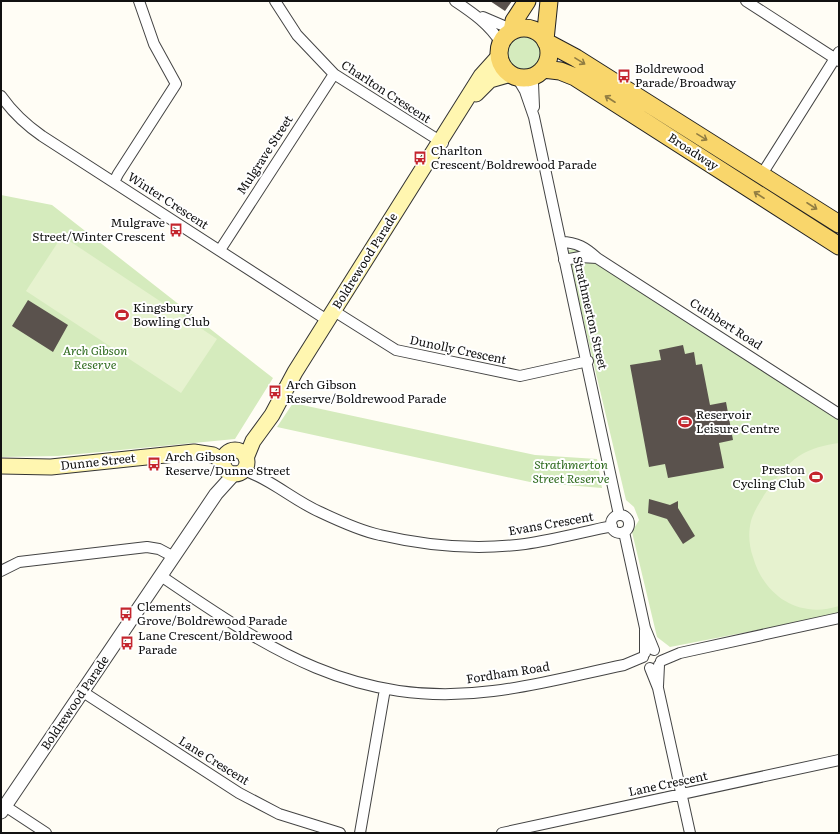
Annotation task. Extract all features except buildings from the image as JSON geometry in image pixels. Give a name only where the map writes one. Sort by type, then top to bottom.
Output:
[{"type":"main road","name":"Boldrewood Parade","points":[[236,462],[265,412],[295,372],[481,76],[506,40],[514,21],[526,1]]},
{"type":"main road","points":[[546,41],[533,30],[522,28],[506,40],[503,66],[513,75],[526,78],[539,72],[548,56],[546,41],[549,1]]},
{"type":"main road","name":"Broadway","points":[[546,41],[576,58],[762,174],[839,224]]},
{"type":"main road","name":"Broadway","points":[[539,72],[560,71],[574,77],[839,246]]},
{"type":"main road","name":"Boldrewood Parade","points":[[439,145],[479,90],[490,80],[513,75]]},
{"type":"main road","points":[[677,122],[677,142]]},
{"type":"main road","name":"Dunne Street","points":[[1,466],[51,467],[194,452],[213,455],[236,462]]},
{"type":"street","points":[[114,182],[176,84],[154,44],[139,1]]},
{"type":"street","name":"Charlton Crescent","points":[[275,1],[297,35],[334,74],[439,145]]},
{"type":"street","points":[[455,1],[475,14],[495,33],[506,40]]},
{"type":"street","points":[[746,1],[838,57],[762,174]]},
{"type":"street","points":[[475,14],[504,26],[506,40]]},
{"type":"street","name":"Strathmerton Street","points":[[534,117],[533,83],[539,72]]},
{"type":"street","name":"Mulgrave Street","points":[[220,250],[334,74]]},
{"type":"street","name":"Strathmerton Street","points":[[513,75],[525,91],[534,117],[620,515]]},
{"type":"street","name":"Winter Crescent","points":[[1,96],[11,110],[26,125],[220,250],[330,315]]},
{"type":"street","name":"Cuthbert Road","points":[[561,242],[570,242],[586,248],[597,258],[839,414]]},
{"type":"street","points":[[564,260],[580,257],[597,258]]},
{"type":"street","name":"Dunolly Crescent","points":[[330,315],[396,350],[520,376],[588,362]]},
{"type":"street","name":"Evans Crescent","points":[[236,462],[320,512],[379,535],[433,544],[490,547],[526,544],[612,526]]},
{"type":"street","name":"Boldrewood Parade","points":[[3,809],[174,558],[236,462]]},
{"type":"street","points":[[620,515],[627,518],[629,523],[628,528],[624,532],[615,531],[612,526],[612,520],[620,515]]},
{"type":"street","points":[[624,532],[690,833]]},
{"type":"street","points":[[1,571],[19,562],[147,547],[159,549],[174,558]]},
{"type":"street","name":"Fordham Road","points":[[161,576],[272,648],[321,671],[385,689],[432,694],[492,691],[624,665],[839,618]]},
{"type":"street","points":[[360,833],[385,689]]},
{"type":"street","name":"Lane Crescent","points":[[82,692],[239,793],[279,814],[340,833]]},
{"type":"street","name":"Lane Crescent","points":[[502,833],[839,760]]},
{"type":"street","points":[[3,809],[46,833]]},
{"type":"green space","points":[[525,36],[535,39],[540,44],[543,54],[540,64],[535,69],[525,72],[515,69],[510,64],[507,54],[510,44],[515,39]]},
{"type":"green space","name":"Arch Gibson Reserve","points":[[1,195],[52,205],[273,378],[235,439],[58,456],[1,457]]},
{"type":"green space","name":"Kingsbury Bowling Club","points":[[62,236],[217,339],[181,393],[26,291]]},
{"type":"green space","points":[[573,249],[581,251],[839,419],[839,614],[670,647],[657,637],[632,532],[639,520],[634,507],[626,500],[567,251]]},
{"type":"green space","name":"Strathmerton Street Reserve","points":[[293,403],[535,455],[597,459],[602,488],[530,482],[277,427]]},
{"type":"green space","points":[[839,443],[839,606],[824,609],[810,609],[785,601],[774,593],[765,583],[758,571],[752,553],[749,530],[758,505],[785,468],[804,453],[823,446]]},
{"type":"place","name":"Boldrewood Parade/Broadway","points":[[624,76]]},
{"type":"place","name":"Charlton Crescent/Boldrewood Parade","points":[[420,158]]},
{"type":"place","name":"Mulgrave Street/Winter Crescent","points":[[176,230]]},
{"type":"place","name":"Kingsbury Bowling Club","points":[[122,315]]},
{"type":"place","name":"Arch Gibson Reserve/Boldrewood Parade","points":[[275,392]]},
{"type":"place","name":"Reservoir Leisure Centre","points":[[685,422]]},
{"type":"place","name":"Arch Gibson Reserve/Dunne Street","points":[[154,464]]},
{"type":"place","name":"Preston Cycling Club","points":[[816,477]]},
{"type":"place","name":"Clements Grove/Boldrewood Parade","points":[[126,614]]},
{"type":"place","name":"Lane Crescent/Boldrewood Parade","points":[[127,643]]}]
